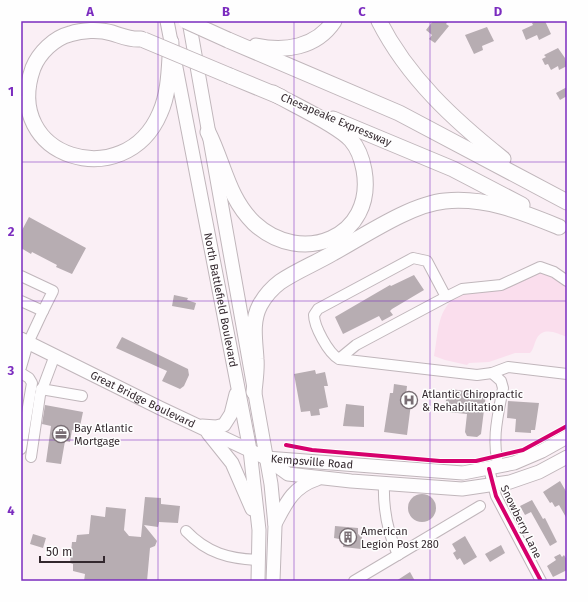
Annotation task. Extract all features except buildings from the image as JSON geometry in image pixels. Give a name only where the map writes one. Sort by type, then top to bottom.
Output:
[{"type":"highway","name":"Chesapeake Expressway","points":[[98,21],[453,169],[518,203],[563,230]]},
{"type":"highway","points":[[187,21],[399,113],[532,182],[567,202]]},
{"type":"highway","points":[[228,40],[270,49],[293,48],[313,40],[334,21]]},
{"type":"highway","points":[[379,21],[414,75],[445,110],[466,130],[532,182]]},
{"type":"highway","points":[[142,40],[131,40],[102,31],[69,34],[50,45],[36,60],[30,77],[28,102],[34,124],[48,142],[65,154],[83,159],[116,155],[130,148],[139,141],[149,131],[160,114],[166,97],[171,42]]},
{"type":"highway","points":[[208,132],[218,152],[226,180],[234,198],[245,214],[262,230],[283,242],[311,245],[328,242],[340,234],[359,212],[364,200],[366,179],[363,163],[358,150],[350,139],[339,130],[273,93]]},
{"type":"highway","points":[[254,392],[255,320],[265,297],[284,280],[358,239],[424,206],[446,201],[489,203],[517,210],[563,230]]},
{"type":"main road","name":"North Battlefield Boulevard","points":[[167,21],[250,450],[258,530],[258,581]]},
{"type":"main road","name":"North Battlefield Boulevard","points":[[187,21],[271,484],[275,526],[273,581]]},
{"type":"main road","name":"Great Bridge Boulevard","points":[[25,341],[266,458]]},
{"type":"main road","points":[[201,427],[224,425],[232,414],[238,388]]},
{"type":"main road","points":[[201,427],[227,456],[236,470],[258,530]]},
{"type":"main road","name":"Kempsville Road","points":[[266,458],[286,458],[436,472],[463,473],[494,468],[527,458],[567,437]]},
{"type":"main road","name":"Kempsville Road","points":[[266,458],[288,474],[448,489],[493,486],[525,478],[567,457]]},
{"type":"main road","points":[[275,526],[286,502],[294,491],[303,484],[319,478]]},
{"type":"street","points":[[446,297],[427,261],[413,258],[318,309],[314,315],[314,322],[332,356],[338,359],[477,375],[492,374],[508,367],[567,374]]},
{"type":"street","points":[[338,359],[356,345],[462,289],[501,285],[540,267],[554,272],[567,281]]},
{"type":"street","points":[[21,276],[53,291],[25,341],[21,368]]},
{"type":"street","points":[[21,301],[43,311]]},
{"type":"street","points":[[31,457],[41,389],[55,355]]},
{"type":"street","points":[[21,373],[29,378],[32,383],[21,449]]},
{"type":"street","name":"Snowberry Lane","points":[[492,374],[501,381],[503,388],[494,442],[495,454],[493,486],[496,496],[541,581]]},
{"type":"street","points":[[41,389],[82,396]]},
{"type":"street","points":[[384,484],[384,515],[389,535],[398,555]]},
{"type":"street","points":[[354,581],[480,506]]},
{"type":"street","points":[[186,531],[194,539],[223,556],[259,560]]},
{"type":"shaded area","points":[[538,271],[549,273],[567,286],[567,337],[551,332],[543,332],[537,338],[530,353],[515,353],[489,362],[469,363],[467,365],[434,356],[442,314],[446,307],[459,294]]},
{"type":"cycle path","points":[[286,445],[312,450],[440,461],[476,461],[523,450],[567,426]]},
{"type":"cycle path","points":[[489,469],[496,496],[541,581]]},
{"type":"place","name":"Atlantic Chiropractic & Rehabilitation","points":[[409,400]]},
{"type":"place","name":"Bay Atlantic Mortgage","points":[[61,434]]},
{"type":"place","name":"American Legion Post 280","points":[[348,537]]}]
